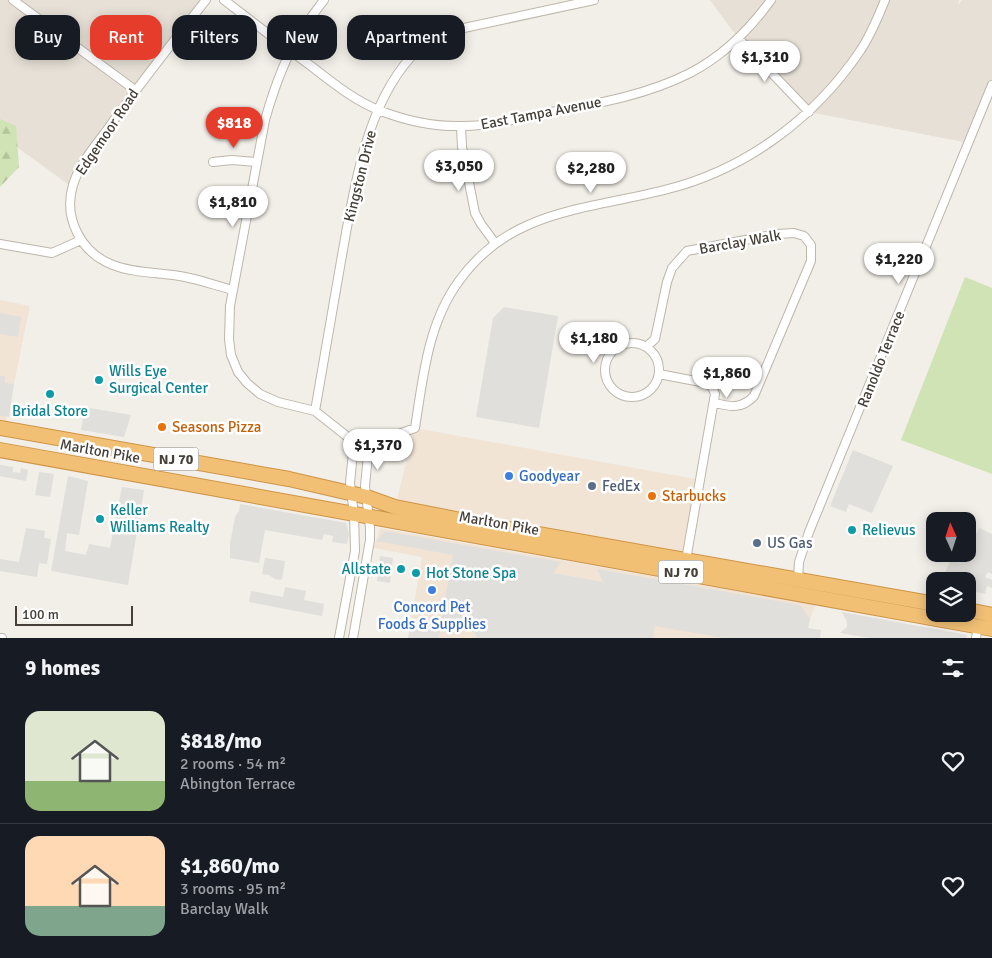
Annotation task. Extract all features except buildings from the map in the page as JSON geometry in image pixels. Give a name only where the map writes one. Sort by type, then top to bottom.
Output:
[{"type":"highway","name":"Marlton Pike","points":[[0,428],[289,479],[353,504],[394,507],[926,602]]},
{"type":"highway","name":"Marlton Pike","points":[[0,450],[368,506],[982,631]]},
{"type":"highway","points":[[818,597],[822,592],[831,591],[926,607]]},
{"type":"highway","points":[[976,612],[992,615]]},
{"type":"street","points":[[13,0],[135,90]]},
{"type":"street","name":"Edgemoor Road","points":[[206,0],[135,90],[89,154],[74,180],[69,203],[76,234],[98,256],[113,265],[143,272],[184,277],[233,290]]},
{"type":"street","name":"East Tampa Avenue","points":[[224,0],[267,33]]},
{"type":"street","points":[[313,15],[324,0]]},
{"type":"street","name":"Kingston Drive","points":[[315,411],[355,183],[368,135],[389,88],[409,58],[435,37],[450,31],[594,0]]},
{"type":"street","name":"East Tampa Avenue","points":[[303,60],[351,96],[397,117],[430,124],[461,126],[496,124],[616,99],[658,87],[690,73],[710,61],[738,38],[760,15],[771,0]]},
{"type":"street","points":[[362,444],[415,428],[428,355],[440,315],[459,280],[481,255],[495,243],[536,220],[559,213],[668,189],[707,176],[769,143],[809,112],[827,93],[860,51],[885,0]]},
{"type":"street","points":[[738,38],[809,112]]},
{"type":"street","points":[[287,60],[269,106],[256,162],[230,306],[229,339],[231,355],[238,372],[260,394],[278,402],[315,411],[362,444]]},
{"type":"street","name":"Ranoldo Terrace","points":[[798,580],[800,557],[809,532],[992,85]]},
{"type":"street","points":[[461,126],[462,147],[475,213],[480,224],[495,243]]},
{"type":"street","points":[[213,162],[232,160],[256,162]]},
{"type":"street","name":"Barclay Walk","points":[[646,347],[655,339],[667,282],[672,268],[687,251],[778,234],[794,233],[804,236],[811,245],[811,261],[754,396],[746,402],[732,407],[715,403]]},
{"type":"street","points":[[0,244],[52,253],[81,240]]},
{"type":"street","points":[[629,343],[636,343],[646,347],[656,359],[659,374],[651,389],[643,395],[630,397],[613,390],[607,381],[604,371],[608,357],[615,349],[629,343]]},
{"type":"street","points":[[659,374],[709,385],[715,394],[715,403],[686,560]]},
{"type":"street","points":[[340,638],[355,551],[350,480],[362,444]]},
{"type":"street","points":[[353,638],[368,552],[370,528],[362,444]]},
{"type":"shaded area","points":[[0,0],[208,0],[197,15],[172,15],[172,50],[72,187],[0,135]]},
{"type":"shaded area","points":[[710,0],[959,0],[958,5],[962,0],[992,0],[992,85],[969,143],[809,112],[738,38]]},
{"type":"shaded area","points":[[0,300],[30,306],[6,422],[0,420]]},
{"type":"shaded area","points":[[504,307],[558,316],[539,428],[476,417],[493,318]]},
{"type":"shaded area","points":[[0,313],[21,317],[18,337],[0,334]]},
{"type":"shaded area","points":[[0,376],[5,376],[5,383],[14,384],[9,417],[0,416]]},
{"type":"shaded area","points":[[77,406],[131,415],[124,437],[81,430],[83,418],[75,416]]},
{"type":"shaded area","points":[[415,428],[701,480],[686,560],[395,507]]},
{"type":"shaded area","points":[[853,450],[893,466],[872,513],[849,504],[846,512],[830,506]]},
{"type":"shaded area","points":[[0,465],[13,467],[13,472],[20,473],[21,468],[28,470],[26,481],[0,476]]},
{"type":"shaded area","points":[[39,472],[54,474],[50,497],[35,495]]},
{"type":"shaded area","points":[[68,476],[88,481],[79,535],[67,533],[65,551],[86,555],[89,544],[110,548],[122,487],[144,490],[128,585],[51,571]]},
{"type":"shaded area","points":[[240,504],[346,523],[349,534],[347,544],[332,542],[333,536],[324,534],[322,540],[265,530],[259,563],[230,558],[230,544],[235,517],[239,511]]},
{"type":"shaded area","points":[[26,528],[45,531],[44,538],[51,539],[47,564],[39,563],[37,577],[0,571],[0,559],[19,562]]},
{"type":"shaded area","points":[[380,528],[815,605],[806,638],[408,638],[422,557],[374,548]]},
{"type":"shaded area","points":[[979,528],[992,534],[992,574],[988,572],[985,577],[992,580],[992,588],[987,586],[985,594],[976,592],[976,572],[945,572],[950,562],[976,562],[976,534]]},
{"type":"shaded area","points":[[385,531],[561,562],[553,573],[603,582],[597,569],[800,605],[810,619],[808,628],[821,630],[820,638],[724,638],[655,626],[653,638],[477,638],[474,632],[441,626],[439,638],[408,638],[411,620],[440,624],[453,555],[376,541]]},
{"type":"shaded area","points":[[380,556],[393,558],[390,583],[377,581]]},
{"type":"shaded area","points":[[265,558],[285,561],[282,580],[262,574]]},
{"type":"shaded area","points":[[285,587],[306,591],[304,600],[324,604],[322,616],[249,602],[251,591],[283,597]]},
{"type":"shaded area","points":[[842,612],[967,635],[966,638],[869,638],[840,633],[847,627],[847,622]]},
{"type":"green space","points":[[0,119],[16,126],[19,167],[0,187]]},
{"type":"green space","points":[[965,277],[992,288],[992,474],[901,440]]},
{"type":"place","name":"Wills Eye Surgical Center","points":[[99,380]]},
{"type":"place","name":"Bridal Store","points":[[50,394]]},
{"type":"place","name":"Seasons Pizza","points":[[162,427]]},
{"type":"place","name":"Goodyear","points":[[509,476]]},
{"type":"place","name":"FedEx","points":[[592,486]]},
{"type":"place","name":"Starbucks","points":[[652,496]]},
{"type":"place","name":"Keller Williams Realty","points":[[100,519]]},
{"type":"place","name":"Relievus","points":[[852,530]]},
{"type":"place","name":"US Gas","points":[[757,543]]},
{"type":"place","name":"Allstate","points":[[401,569]]},
{"type":"place","name":"Hot Stone Spa","points":[[416,573]]},
{"type":"place","name":"Concord Pet Foods & Supplies","points":[[432,590]]}]
